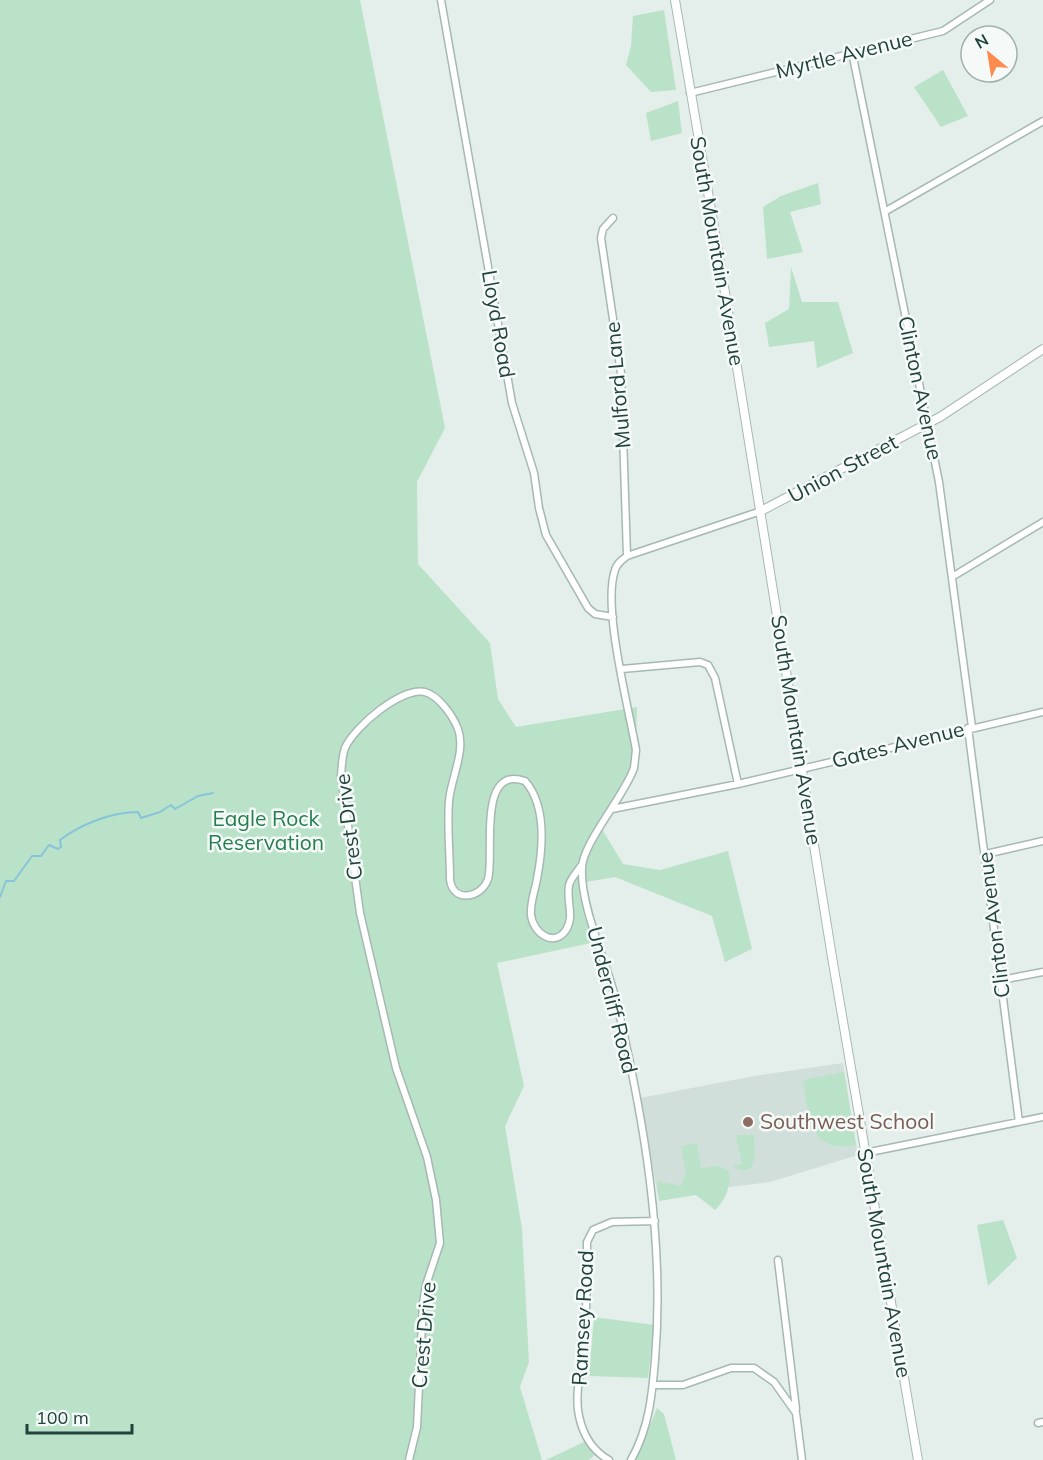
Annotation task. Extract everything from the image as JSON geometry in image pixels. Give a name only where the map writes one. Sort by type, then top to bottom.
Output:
[{"type":"street","name":"Lloyd Road","points":[[441,0],[512,403],[534,473],[542,523],[588,608],[595,614],[613,617]]},
{"type":"street","name":"South Mountain Avenue","points":[[675,0],[865,1153],[918,1460]]},
{"type":"street","name":"Myrtle Avenue","points":[[690,93],[943,31],[990,0]]},
{"type":"street","name":"Clinton Avenue","points":[[852,52],[939,482],[1018,1122]]},
{"type":"street","points":[[886,211],[1043,121]]},
{"type":"street","name":"Mulford Lane","points":[[613,218],[603,229],[601,238],[621,373],[627,556]]},
{"type":"street","name":"Union Street","points":[[627,556],[761,511],[927,424],[995,383],[1043,349]]},
{"type":"street","points":[[952,576],[1043,522]]},
{"type":"street","points":[[581,866],[589,848],[631,778],[636,750],[613,617],[615,567],[627,556]]},
{"type":"street","points":[[622,669],[700,662],[708,665],[715,678],[738,784]]},
{"type":"street","name":"Crest Drive","points":[[408,1458],[417,1427],[423,1304],[440,1243],[428,1157],[396,1068],[360,913],[341,775],[345,747],[373,715],[410,694],[426,693],[436,698],[453,719],[460,738],[449,800],[450,879],[454,891],[465,897],[471,896],[486,884],[490,871],[493,799],[501,785],[508,781],[525,781],[535,796],[539,809],[541,854],[531,916],[533,925],[545,937],[554,939],[561,936],[567,928],[571,918],[570,883],[581,866]]},
{"type":"street","name":"Gates Avenue","points":[[612,809],[738,784],[970,727],[1043,712]]},
{"type":"street","points":[[986,854],[1043,841]]},
{"type":"street","name":"Undercliff Road","points":[[581,866],[586,897],[617,1002],[655,1221],[658,1304],[653,1385],[646,1431],[631,1460]]},
{"type":"street","points":[[1001,980],[1043,972]]},
{"type":"street","points":[[865,1153],[1043,1117]]},
{"type":"street","name":"Ramsey Road","points":[[609,1460],[599,1454],[589,1443],[579,1417],[577,1404],[585,1343],[587,1242],[593,1230],[612,1222],[655,1221]]},
{"type":"street","points":[[777,1260],[802,1460]]},
{"type":"street","points":[[653,1385],[683,1385],[731,1368],[754,1368],[774,1382],[796,1413]]},
{"type":"shaded area","name":"Southwest School","points":[[843,1063],[858,1155],[770,1182],[658,1196],[640,1098],[754,1076]]},
{"type":"green space","name":"Eagle Rock Reservation","points":[[0,0],[360,0],[445,428],[417,482],[418,564],[490,643],[498,699],[516,727],[637,707],[635,769],[599,824],[623,864],[660,870],[728,851],[752,949],[725,962],[712,916],[615,877],[586,882],[600,941],[497,963],[524,1086],[505,1126],[522,1229],[529,1362],[520,1387],[542,1460],[0,1460]]},
{"type":"green space","points":[[664,10],[676,90],[651,92],[626,65],[631,46],[633,16]]},
{"type":"green space","points":[[943,70],[968,116],[941,127],[914,87]]},
{"type":"green space","points":[[678,101],[682,133],[651,141],[646,113]]},
{"type":"green space","points":[[818,183],[821,204],[790,212],[803,252],[767,259],[763,207],[781,196]]},
{"type":"green space","points":[[791,267],[802,302],[838,302],[853,353],[817,368],[814,341],[769,347],[765,323],[789,309]]},
{"type":"green space","points":[[844,1072],[856,1145],[841,1146],[829,1144],[820,1139],[814,1130],[803,1083],[807,1079]]},
{"type":"green space","points":[[736,1135],[754,1135],[755,1156],[752,1167],[740,1170],[732,1166],[742,1164]]},
{"type":"green space","points":[[697,1143],[701,1168],[719,1166],[729,1171],[727,1192],[715,1210],[696,1195],[659,1201],[657,1181],[681,1186],[686,1173],[681,1146]]},
{"type":"green space","points":[[1003,1220],[1017,1258],[988,1286],[977,1225]]},
{"type":"green space","points":[[594,1317],[654,1325],[648,1378],[589,1376]]},
{"type":"green space","points":[[657,1408],[664,1414],[676,1460],[636,1460]]},
{"type":"green space","points":[[586,1441],[596,1454],[589,1460],[546,1460]]},
{"type":"waterway","points":[[0,897],[6,881],[14,881],[32,856],[41,856],[49,845],[58,849],[61,847],[60,840],[87,824],[128,813],[138,812],[141,818],[160,812],[171,805],[175,809],[198,796],[213,793]]},
{"type":"place","name":"Southwest School","points":[[748,1122]]}]
